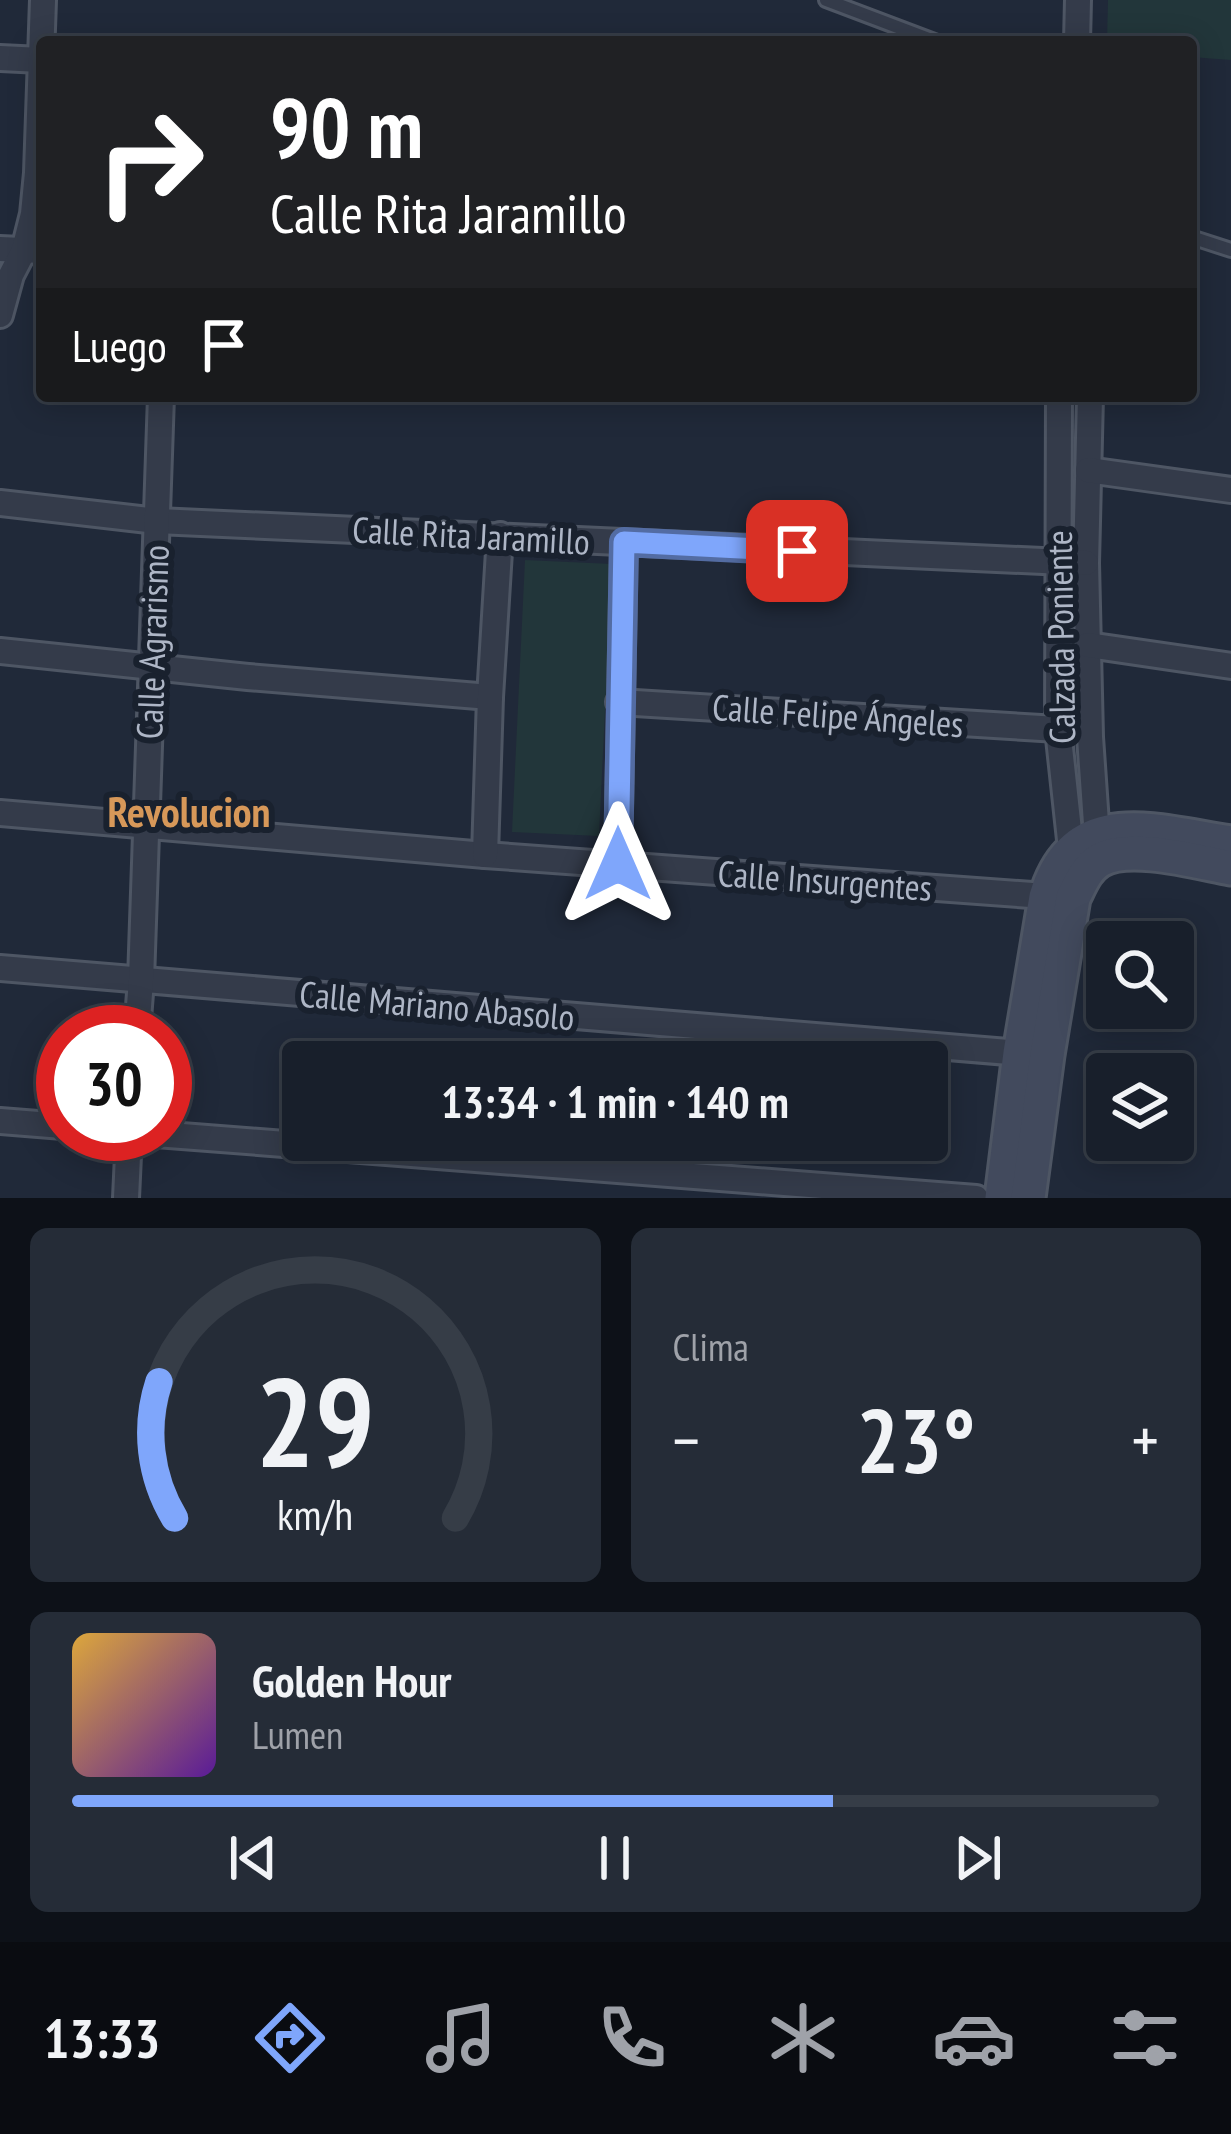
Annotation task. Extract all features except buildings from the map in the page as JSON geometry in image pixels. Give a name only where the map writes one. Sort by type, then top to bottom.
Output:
[{"type":"main road","points":[[1028,1198],[1059,897],[1052,876],[1123,830],[1231,843]]},
{"type":"main road","points":[[1090,852],[1231,868]]},
{"type":"main road","points":[[1002,1198],[1020,1052],[1059,897]]},
{"type":"street","points":[[42,36],[43,0]]},
{"type":"street","points":[[1077,36],[1078,0]]},
{"type":"street","points":[[0,58],[36,60]]},
{"type":"street","points":[[0,315],[33,214],[36,189]]},
{"type":"street","name":"Calle Agrarismo","points":[[139,1005],[161,402]]},
{"type":"street","name":"Calzada Poniente","points":[[1059,402],[1058,728],[1090,852]]},
{"type":"street","name":"Calzada Poniente","points":[[1090,402],[1086,563],[1090,852]]},
{"type":"street","points":[[1088,470],[1231,490]]},
{"type":"street","name":"Calle Rita Jaramillo","points":[[0,503],[157,520],[1086,563]]},
{"type":"street","points":[[485,855],[500,536]]},
{"type":"street","points":[[618,864],[624,542]]},
{"type":"street","points":[[1088,646],[1231,666]]},
{"type":"street","points":[[0,651],[490,697]]},
{"type":"street","name":"Calle Felipe Ángeles","points":[[619,701],[1058,728]]},
{"type":"street","name":"Calle Insurgentes","points":[[0,813],[1059,897]]},
{"type":"street","name":"Calle Mariano Abasolo","points":[[0,968],[1020,1052]]},
{"type":"street","points":[[0,1121],[36,1124]]},
{"type":"street","points":[[192,1137],[976,1198]]},
{"type":"street","points":[[126,1198],[128,1161]]},
{"type":"lane","points":[[826,0],[921,36]]},
{"type":"lane","points":[[1197,239],[1231,250]]},
{"type":"green space","points":[[1108,0],[1231,0],[1231,60],[1197,57],[1197,36],[1107,36]]},
{"type":"green space","points":[[525,560],[612,564],[599,836],[512,832]]},
{"type":"district","name":"Revolucion","points":[[189,811]]},
{"type":"route","points":[[618,864],[624,542],[797,551]]}]
